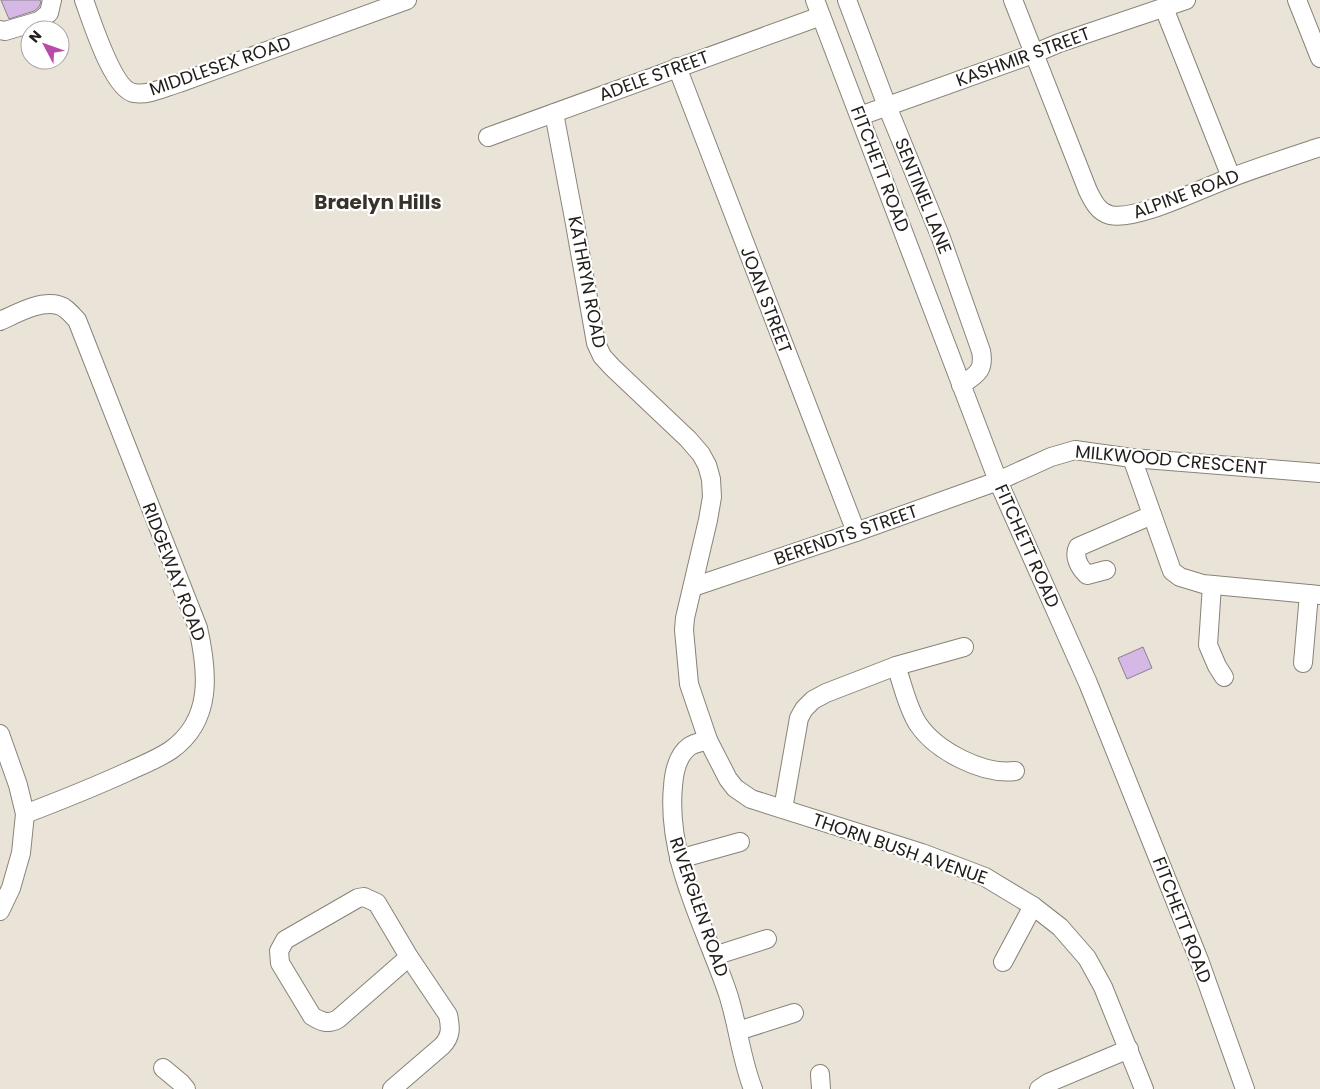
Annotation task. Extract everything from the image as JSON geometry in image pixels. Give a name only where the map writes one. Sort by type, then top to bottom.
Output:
[{"type":"street","points":[[0,30],[5,31],[39,21],[49,13],[52,0]]},
{"type":"street","name":"MIDDLESEX ROAD","points":[[84,0],[110,66],[124,88],[132,93],[145,93],[179,83],[407,0]]},
{"type":"street","name":"SENTINEL LANE","points":[[847,0],[887,106],[941,238],[981,351],[983,361],[980,370],[961,386]]},
{"type":"street","name":"ALPINE ROAD","points":[[1013,0],[1088,191],[1101,211],[1110,215],[1127,216],[1159,206],[1231,177],[1320,147]]},
{"type":"street","name":"KASHMIR STREET","points":[[860,116],[1059,43],[1186,0]]},
{"type":"street","points":[[1297,0],[1320,58]]},
{"type":"street","name":"ADELE STREET","points":[[488,137],[677,67],[818,8]]},
{"type":"street","name":"FITCHETT ROAD","points":[[818,8],[998,481],[1088,683],[1199,960],[1245,1089]]},
{"type":"street","points":[[1164,8],[1231,177]]},
{"type":"street","name":"JOAN STREET","points":[[677,67],[856,532]]},
{"type":"street","name":"KATHRYN ROAD","points":[[554,113],[596,343],[602,356],[612,367],[688,439],[701,454],[711,479],[712,496],[708,520],[685,618],[684,630],[689,684],[708,740]]},
{"type":"street","name":"RIDGEWAY ROAD","points":[[0,321],[37,306],[49,304],[65,308],[77,320],[198,628],[204,656],[206,679],[204,698],[197,719],[182,742],[170,751],[93,788],[25,814]]},
{"type":"street","name":"MILKWOOD CRESCENT","points":[[998,481],[1051,457],[1075,450],[1132,458],[1320,473]]},
{"type":"street","points":[[1132,458],[1172,571],[1180,577],[1212,585],[1314,594],[1303,663]]},
{"type":"street","name":"BERENDTS STREET","points":[[693,587],[856,532],[998,481]]},
{"type":"street","points":[[1106,570],[1087,575],[1076,556],[1078,547],[1152,515]]},
{"type":"street","points":[[1068,538],[1097,530],[1112,532]]},
{"type":"street","points":[[1212,585],[1207,640],[1217,666],[1224,676]]},
{"type":"street","points":[[783,808],[799,718],[804,709],[813,700],[826,693],[896,666],[964,646]]},
{"type":"street","points":[[896,666],[912,712],[918,724],[931,738],[957,757],[979,767],[1003,772],[1015,771]]},
{"type":"street","points":[[0,734],[18,786],[25,814],[21,853],[11,888],[0,911]]},
{"type":"street","name":"THORN BUSH AVENUE","points":[[708,740],[728,779],[735,788],[751,799],[922,853],[985,877],[1033,906],[1060,927],[1087,958],[1097,974],[1144,1089]]},
{"type":"street","name":"RIVERGLEN ROAD","points":[[708,740],[691,746],[679,759],[674,774],[671,804],[672,827],[689,891],[732,1006],[753,1089]]},
{"type":"street","points":[[680,860],[740,842]]},
{"type":"street","points":[[392,1089],[447,1042],[450,1032],[448,1016],[409,957],[377,903],[364,897],[358,898],[285,940],[278,951],[280,963],[312,1016],[329,1022],[338,1019],[409,957]]},
{"type":"street","points":[[1003,962],[1033,906]]},
{"type":"street","points":[[714,956],[768,939]]},
{"type":"street","points":[[738,1031],[794,1013]]},
{"type":"street","points":[[1039,1089],[1048,1082],[1128,1049]]},
{"type":"street","points":[[163,1068],[186,1089]]},
{"type":"building","points":[[1,0],[40,0],[41,2],[34,11],[9,19]]},
{"type":"building","points":[[1143,647],[1152,668],[1127,679],[1118,658]]},
{"type":"district","name":"Braelyn Hills","points":[[378,202]]}]
